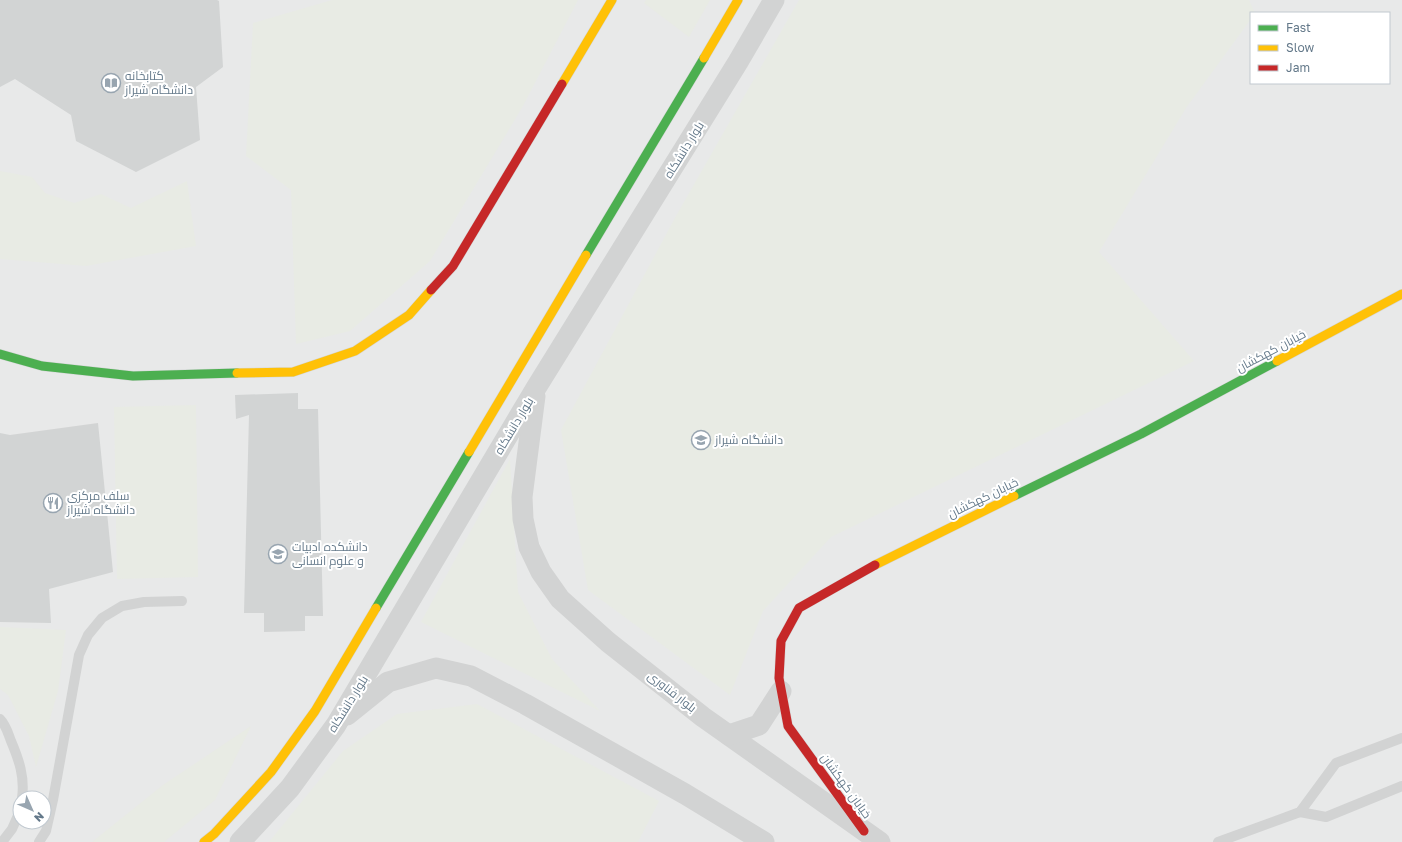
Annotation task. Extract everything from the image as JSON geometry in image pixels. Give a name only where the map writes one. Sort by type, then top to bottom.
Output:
[{"type":"street","points":[[0,354],[42,366],[133,376],[293,372],[355,351],[409,315],[453,266],[612,0]]},
{"type":"street","points":[[204,842],[214,834],[270,772],[315,711],[738,0]]},
{"type":"street","name":"بلوار دانشکاه","points":[[240,842],[290,788],[336,725],[536,388],[738,62],[774,0]]},
{"type":"street","name":"خیابان کهکشان","points":[[872,836],[788,726],[779,678],[780,641],[799,608],[882,561],[1142,434],[1402,294]]},
{"type":"street","name":"بلوار فناوری","points":[[536,388],[522,497],[523,519],[529,546],[541,572],[560,599],[608,642],[728,735],[872,836]]},
{"type":"street","points":[[336,725],[388,682],[436,668],[471,676],[525,704],[685,794],[764,842]]},
{"type":"street","points":[[728,735],[759,725],[781,691]]},
{"type":"lane","points":[[39,842],[46,831],[79,655],[88,634],[102,618],[122,606],[144,602],[182,601]]},
{"type":"lane","points":[[0,719],[5,725],[20,761],[24,784],[23,790]]},
{"type":"lane","points":[[1300,812],[1336,763],[1402,738]]},
{"type":"lane","points":[[1218,842],[1300,812],[1326,817],[1402,786]]},
{"type":"lane","points":[[2,842],[12,829]]},
{"type":"shaded area","name":"دانشگاه شیراز","points":[[0,0],[1402,0],[1402,842],[0,842]]},
{"type":"shaded area","points":[[332,0],[578,0],[523,106],[430,261],[350,331],[296,344],[291,190],[246,156],[253,23]]},
{"type":"shaded area","points":[[646,0],[710,0],[689,37],[644,3]]},
{"type":"shaded area","points":[[799,0],[1249,0],[1255,12],[1250,12],[1250,20],[1186,108],[1099,252],[1194,361],[831,537],[763,611],[730,695],[588,590],[561,430],[676,216]]},
{"type":"shaded area","points":[[0,171],[32,177],[45,193],[74,203],[101,194],[131,208],[187,181],[196,246],[86,266],[0,259]]},
{"type":"shaded area","points":[[196,405],[198,577],[117,579],[114,407]]},
{"type":"shaded area","points":[[510,459],[518,592],[552,659],[600,711],[421,622]]},
{"type":"shaded area","points":[[0,627],[66,630],[58,691],[36,767],[29,736],[8,695],[0,689]]},
{"type":"shaded area","points":[[477,704],[659,801],[638,842],[269,842],[343,751],[397,714]]},
{"type":"shaded area","points":[[251,726],[215,800],[164,842],[92,842],[163,785]]},
{"type":"building","name":"کتابخانه دانشگاه شیراز","points":[[0,0],[219,1],[223,67],[196,87],[200,140],[136,172],[76,141],[71,115],[15,79],[0,87]]},
{"type":"building","points":[[298,393],[298,409],[318,409],[323,616],[305,616],[305,631],[264,632],[264,613],[244,613],[249,415],[236,419],[235,395]]},
{"type":"building","name":"سلف مرکزى دانشگاه شیراز","points":[[98,423],[113,572],[49,589],[51,623],[0,622],[0,433],[10,435]]},
{"type":"traffic: fast","points":[[586,255],[704,58]]},
{"type":"traffic: fast","points":[[0,354],[42,366],[133,376],[237,373]]},
{"type":"traffic: fast","points":[[1014,496],[1141,434],[1277,361]]},
{"type":"traffic: fast","points":[[376,608],[469,452]]},
{"type":"traffic: slow","points":[[562,84],[612,0]]},
{"type":"traffic: slow","points":[[704,58],[738,0]]},
{"type":"traffic: slow","points":[[469,452],[586,255]]},
{"type":"traffic: slow","points":[[237,373],[293,372],[355,351],[409,315],[431,290]]},
{"type":"traffic: slow","points":[[1277,361],[1402,294]]},
{"type":"traffic: slow","points":[[875,565],[1014,496]]},
{"type":"traffic: slow","points":[[204,842],[214,834],[271,772],[315,711],[376,608]]},
{"type":"traffic: jam","points":[[431,290],[453,266],[562,84]]},
{"type":"traffic: jam","points":[[864,831],[788,726],[779,678],[781,641],[799,608],[875,565]]},
{"type":"place","name":"کتابخانه دانشگاه شیراز","points":[[111,83]]},
{"type":"place","name":"دانشگاه شیراز","points":[[701,440]]},
{"type":"place","name":"سلف مرکزى دانشگاه شیراز","points":[[53,503]]},
{"type":"place","name":"دانشکده ادبیات و علوم انسانی","points":[[278,554]]}]
